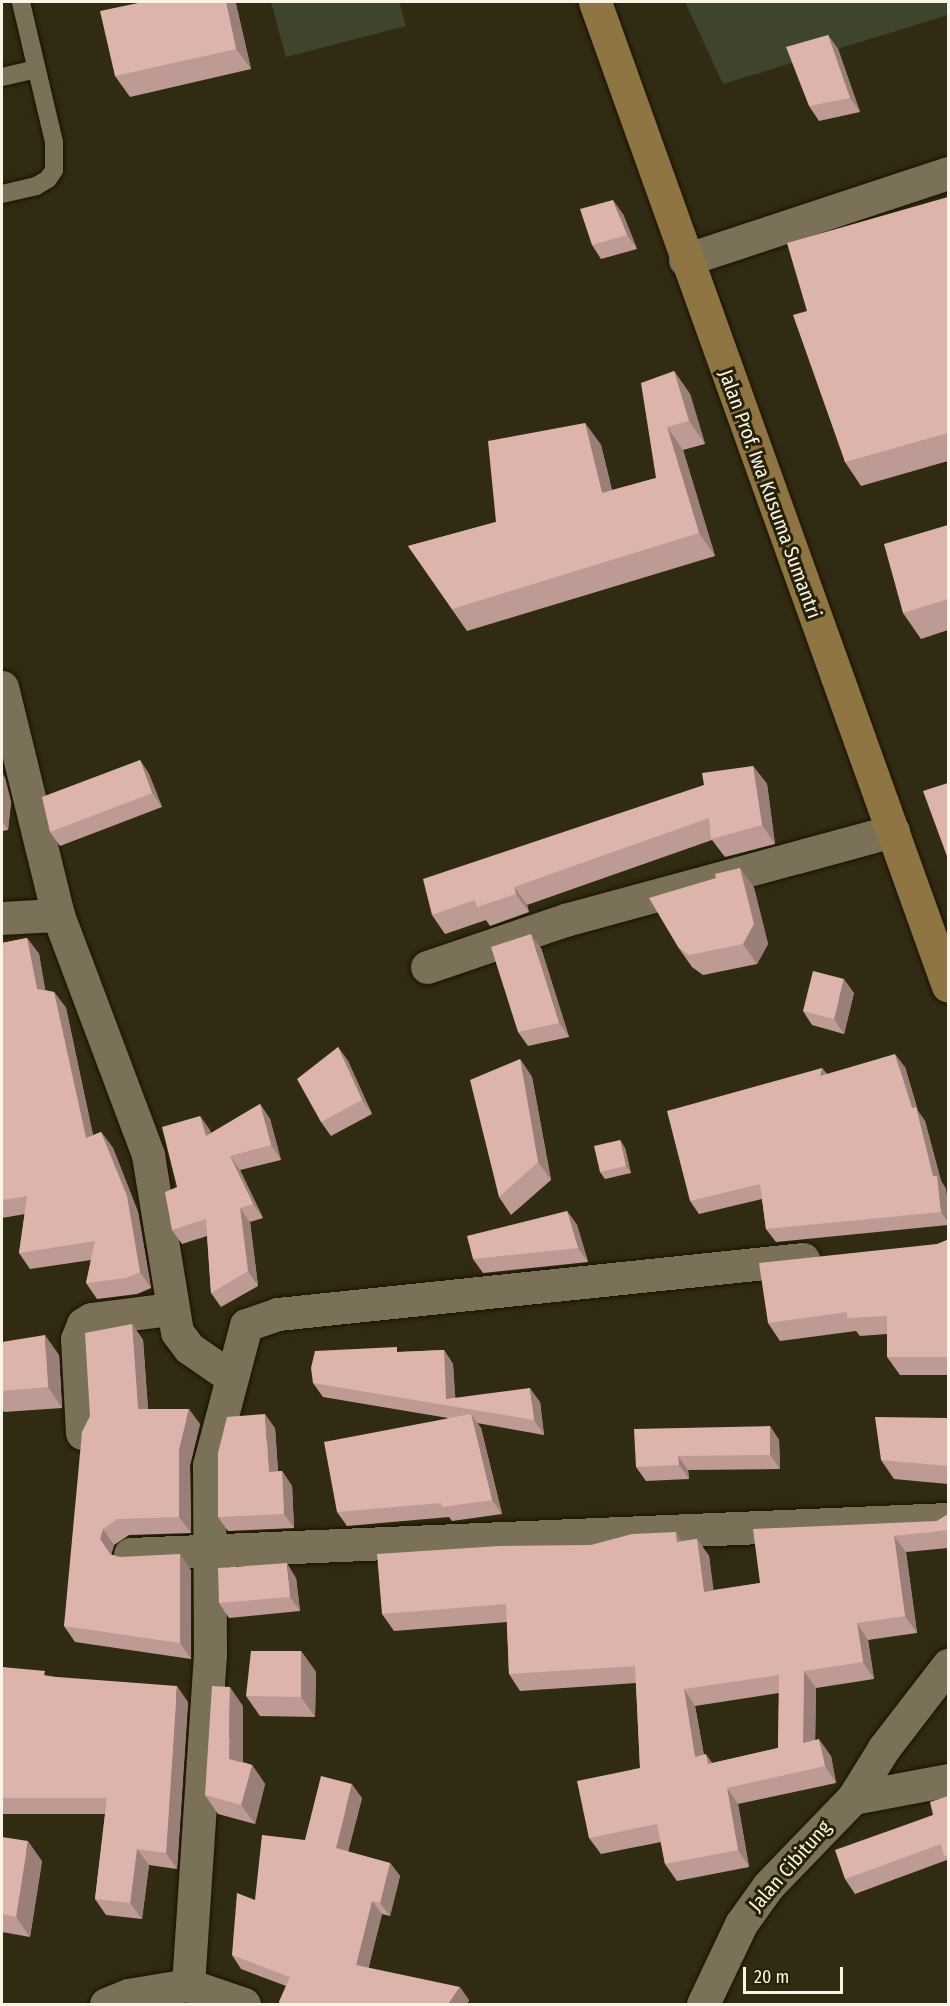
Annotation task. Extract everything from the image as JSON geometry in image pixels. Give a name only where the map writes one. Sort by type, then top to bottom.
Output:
[{"type":"main road","name":"Jalan Prof. Iwa Kusuma Sumantri","points":[[595,2],[685,260],[948,986]]},
{"type":"street","points":[[685,260],[948,173]]},
{"type":"street","points":[[2,687],[58,915],[148,1155],[171,1309],[182,1342],[231,1377]]},
{"type":"street","points":[[427,967],[565,920],[892,831]]},
{"type":"street","points":[[2,918],[58,915]]},
{"type":"street","points":[[188,1985],[210,1656],[209,1466],[246,1325],[264,1317],[831,1256]]},
{"type":"street","points":[[82,1433],[77,1339],[82,1324],[91,1319],[171,1309]]},
{"type":"street","points":[[130,1554],[948,1519]]},
{"type":"street","name":"Jalan Cibitung","points":[[703,2004],[741,1924],[768,1886],[853,1798],[884,1748],[948,1665]]},
{"type":"street","points":[[853,1798],[948,1780]]},
{"type":"street","points":[[106,2004],[128,1995],[188,1985],[243,2004]]},
{"type":"lane","points":[[2,194],[36,186],[48,179],[54,170],[54,142],[21,2]]},
{"type":"lane","points":[[2,77],[36,69]]},
{"type":"green space","points":[[271,2],[399,2],[406,26],[286,57]]},
{"type":"green space","points":[[685,2],[948,2],[948,15],[723,84]]},
{"type":"building","points":[[143,2],[226,2],[236,49],[115,76],[100,11]]},
{"type":"building","points":[[828,35],[850,98],[809,106],[786,47]]},
{"type":"building","points":[[948,197],[948,433],[845,462],[793,315],[807,311],[787,243]]},
{"type":"building","points":[[613,200],[627,235],[592,245],[580,209]]},
{"type":"building","points":[[674,371],[689,421],[667,427],[699,533],[452,609],[408,546],[496,522],[488,441],[585,423],[602,493],[656,478],[641,383]]},
{"type":"building","points":[[948,525],[948,599],[903,613],[884,544]]},
{"type":"building","points":[[140,760],[152,793],[50,832],[42,797]]},
{"type":"building","points":[[753,766],[762,825],[711,839],[709,818],[514,887],[516,894],[477,907],[475,900],[432,915],[423,879],[704,785],[702,773]]},
{"type":"building","points":[[948,783],[948,859],[923,791]]},
{"type":"building","points":[[740,868],[754,924],[743,944],[689,955],[678,947],[649,898],[716,878],[715,874]]},
{"type":"building","points":[[531,934],[559,1023],[518,1032],[491,947]]},
{"type":"building","points":[[27,938],[37,989],[54,992],[86,1138],[101,1132],[127,1196],[140,1272],[126,1278],[86,1283],[95,1241],[19,1253],[27,1196],[2,1200],[2,943]]},
{"type":"building","points":[[813,971],[844,979],[834,1019],[803,1011]]},
{"type":"building","points":[[338,1047],[362,1100],[321,1122],[297,1079]]},
{"type":"building","points":[[895,1054],[912,1108],[916,1107],[933,1176],[937,1176],[941,1212],[766,1229],[760,1184],[690,1201],[667,1111],[822,1068],[820,1076]]},
{"type":"building","points":[[520,1059],[538,1162],[499,1197],[470,1080]]},
{"type":"building","points":[[260,1104],[271,1145],[230,1156],[253,1204],[240,1208],[248,1271],[211,1293],[206,1219],[172,1230],[165,1192],[177,1187],[162,1127],[200,1116],[206,1136]]},
{"type":"building","points":[[620,1140],[626,1166],[600,1172],[594,1146]]},
{"type":"building","points":[[567,1211],[578,1248],[473,1259],[467,1236]]},
{"type":"building","points":[[948,1238],[948,1357],[887,1357],[887,1316],[847,1318],[847,1312],[768,1323],[759,1263],[937,1244]]},
{"type":"building","points":[[132,1324],[138,1409],[189,1409],[179,1449],[179,1517],[117,1519],[103,1529],[100,1539],[110,1554],[119,1557],[180,1554],[180,1643],[64,1626],[82,1432],[90,1416],[85,1333]]},
{"type":"building","points":[[45,1335],[48,1387],[2,1391],[2,1342]]},
{"type":"building","points":[[397,1347],[397,1352],[444,1350],[446,1399],[530,1388],[534,1420],[313,1383],[311,1368],[315,1351]]},
{"type":"building","points":[[265,1414],[269,1472],[282,1471],[284,1514],[218,1517],[218,1453],[227,1417]]},
{"type":"building","points":[[471,1414],[492,1500],[442,1507],[441,1503],[337,1512],[324,1442]]},
{"type":"building","points":[[875,1417],[948,1418],[948,1466],[881,1460]]},
{"type":"building","points":[[770,1426],[770,1455],[678,1456],[679,1465],[636,1467],[634,1429]]},
{"type":"building","points":[[948,1514],[948,1530],[894,1536],[905,1616],[857,1623],[863,1662],[804,1671],[803,1743],[819,1739],[825,1766],[727,1788],[738,1850],[665,1864],[657,1824],[589,1838],[577,1781],[640,1768],[635,1666],[509,1674],[506,1604],[382,1614],[377,1554],[499,1546],[591,1545],[632,1534],[676,1532],[677,1542],[697,1539],[704,1592],[760,1583],[753,1529],[937,1521]],"holes":[[[779,1675],[778,1748],[708,1764],[706,1754],[695,1757],[684,1689]]]},
{"type":"building","points":[[287,1563],[290,1597],[219,1603],[218,1568]]},
{"type":"building","points":[[251,1651],[301,1651],[301,1697],[246,1696]]},
{"type":"building","points":[[2,1667],[45,1671],[44,1676],[177,1686],[166,1853],[137,1849],[130,1903],[95,1899],[107,1798],[2,1798]]},
{"type":"building","points":[[212,1686],[230,1687],[229,1759],[252,1765],[241,1805],[205,1795]]},
{"type":"building","points":[[321,1776],[352,1784],[336,1848],[390,1863],[380,1903],[372,1901],[356,1965],[460,1987],[448,2004],[282,2004],[279,2002],[290,1977],[232,1955],[237,1893],[255,1900],[262,1835],[305,1840]]},
{"type":"building","points":[[948,1796],[948,1855],[944,1856],[941,1844],[845,1879],[835,1850],[933,1815],[930,1802]]},
{"type":"building","points":[[2,1837],[28,1841],[16,1917],[2,1914]]}]
